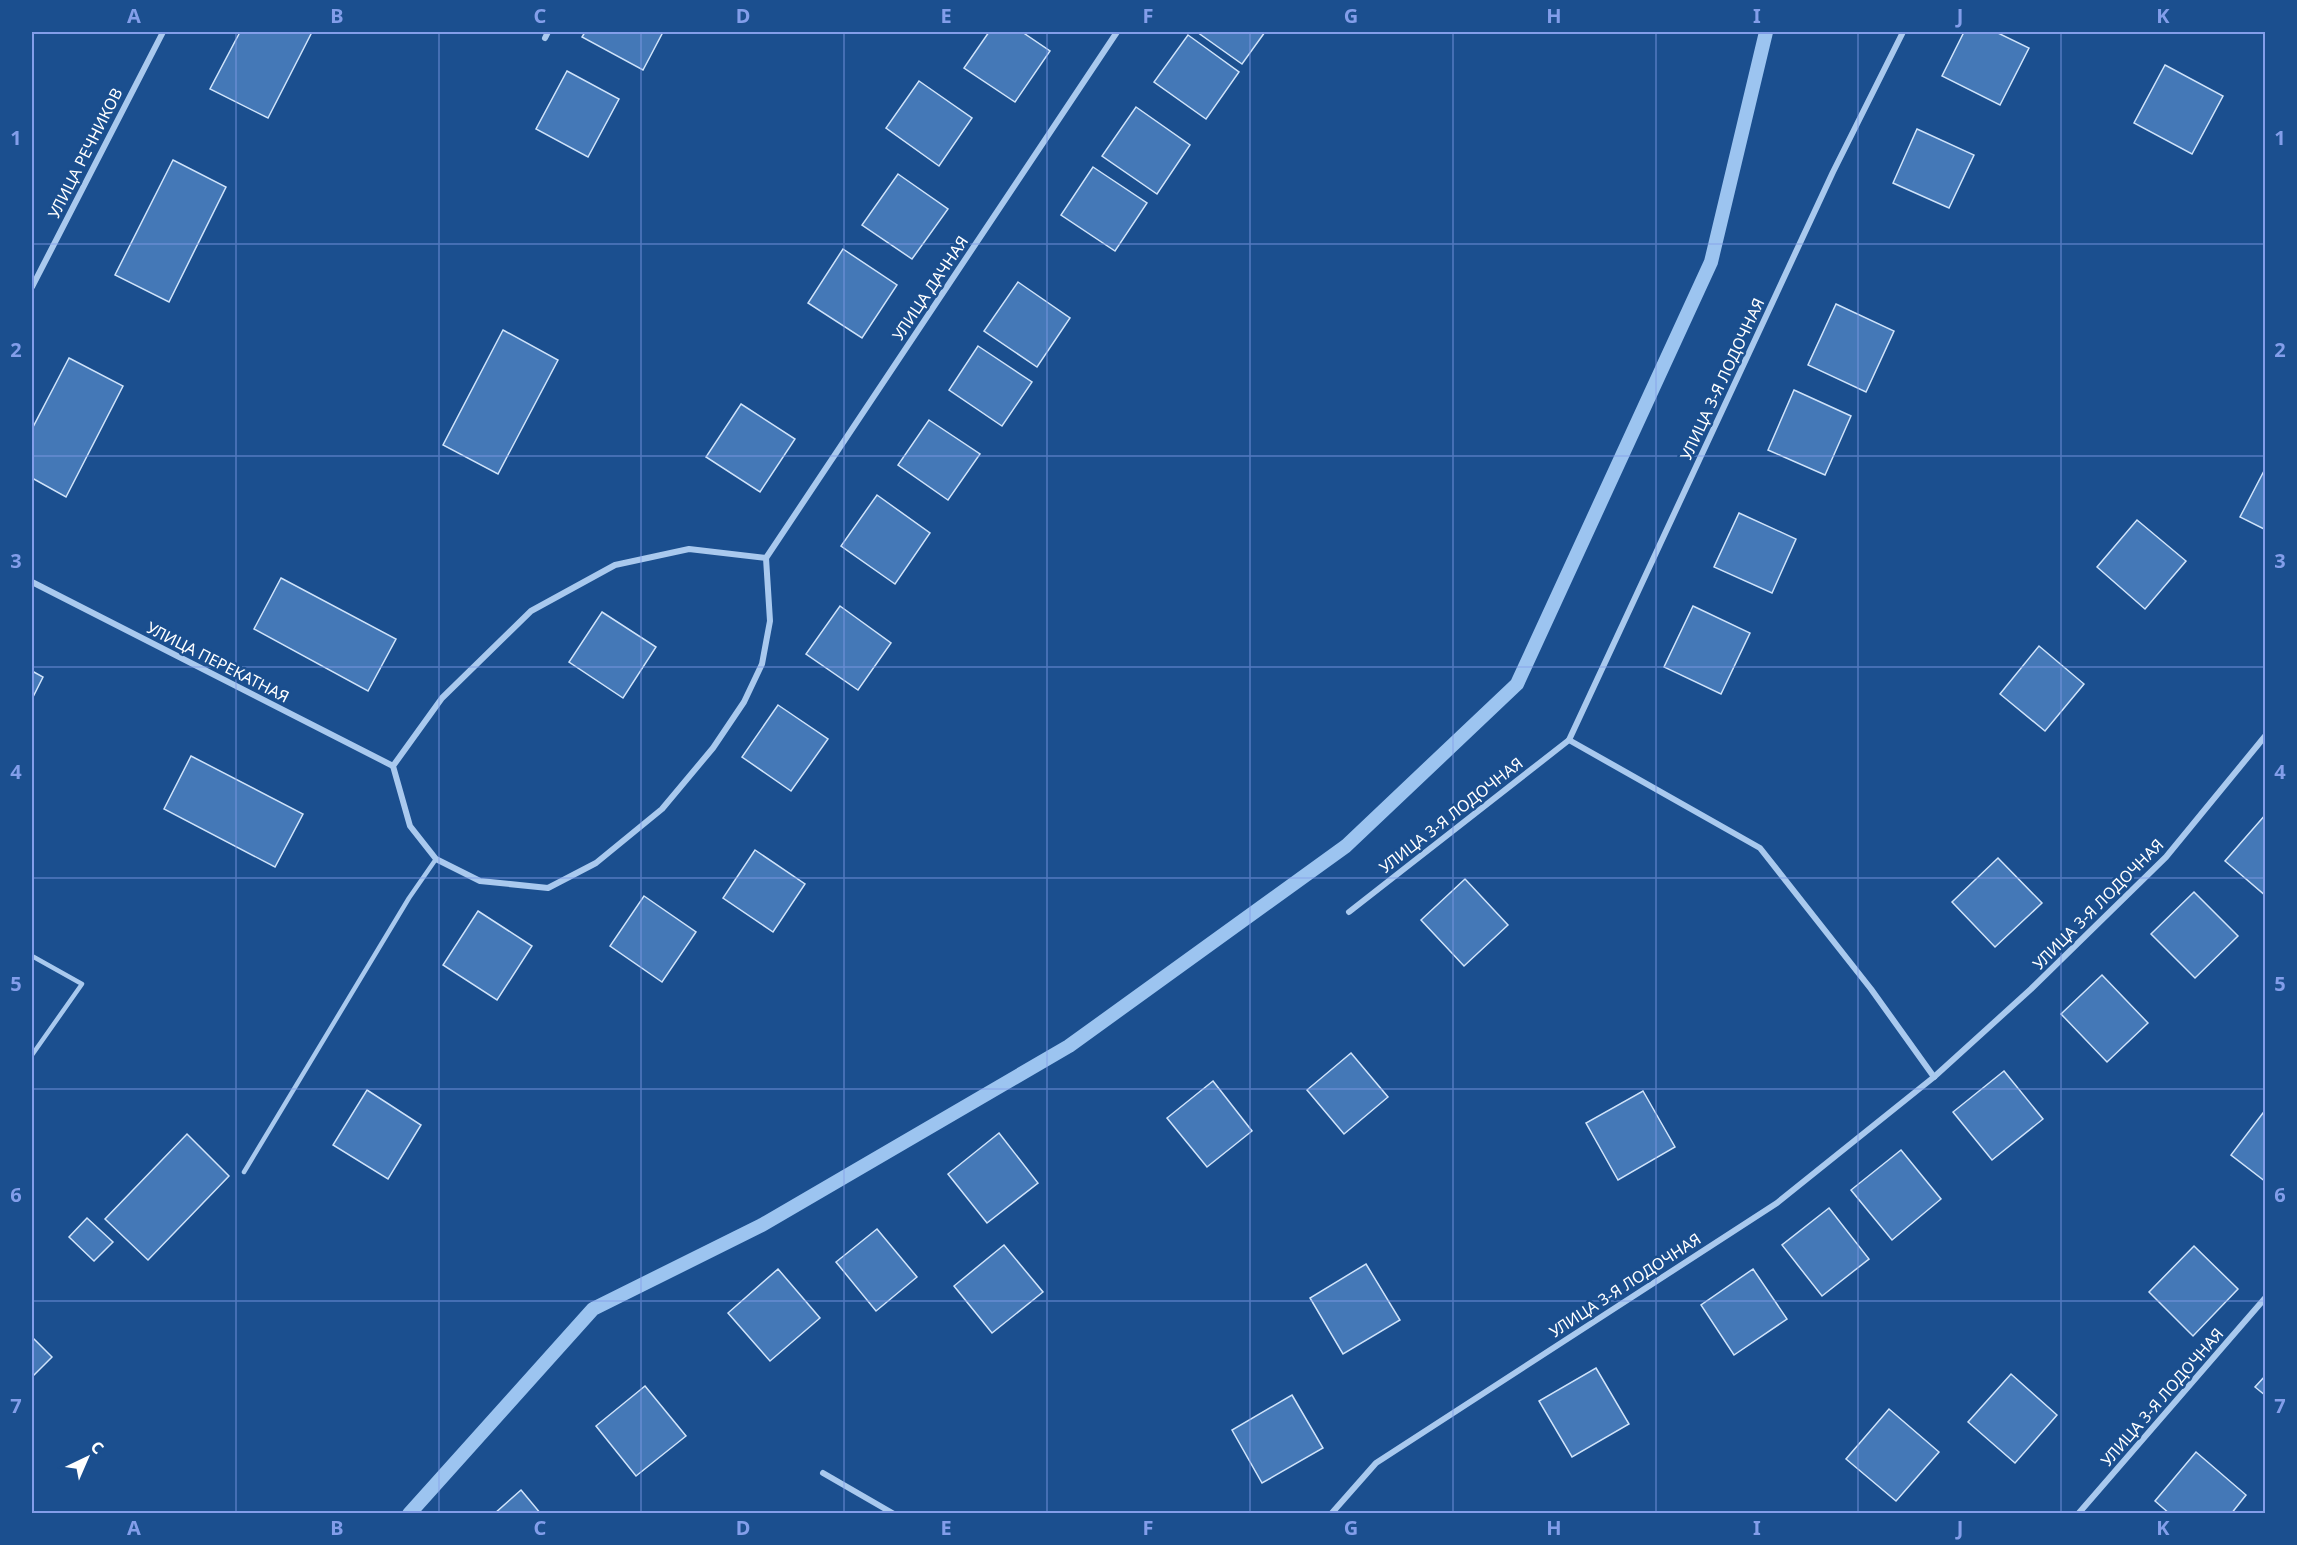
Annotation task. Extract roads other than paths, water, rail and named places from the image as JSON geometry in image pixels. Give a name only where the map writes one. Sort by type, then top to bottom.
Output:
[{"type":"street","name":"УЛИЦА РЕЧНИКОВ","points":[[32,287],[163,32]]},
{"type":"street","name":"УЛИЦА ДАЧНАЯ","points":[[766,558],[1117,32]]},
{"type":"street","name":"УЛИЦА 3-Я ЛОДОЧНАЯ","points":[[1349,912],[1569,740],[1828,183],[1903,32]]},
{"type":"street","points":[[689,549],[766,558],[770,621],[762,664],[744,702],[713,748],[662,808],[596,863],[548,888],[480,881],[436,859],[410,826],[393,766],[442,698],[531,611],[615,565],[689,549]]},
{"type":"street","name":"УЛИЦА ПЕРЕКАТНАЯ","points":[[32,582],[393,766]]},
{"type":"street","name":"УЛИЦА 3-Я ЛОДОЧНАЯ","points":[[1331,1514],[1376,1462],[1777,1203],[1934,1077],[2031,989],[2166,857],[2265,735]]},
{"type":"street","points":[[1569,740],[1760,848],[1870,989],[1934,1077]]},
{"type":"street","name":"УЛИЦА 3-Я ЛОДОЧНАЯ","points":[[2079,1514],[2265,1297]]},
{"type":"street","points":[[823,1473],[894,1514]]},
{"type":"lane","points":[[244,1172],[409,898],[436,859]]},
{"type":"lane","points":[[32,956],[82,984],[32,1055]]},
{"type":"waterway","points":[[409,1514],[593,1309],[762,1225],[1069,1046],[1346,846],[1517,684],[1711,262],[1766,32]]}]
